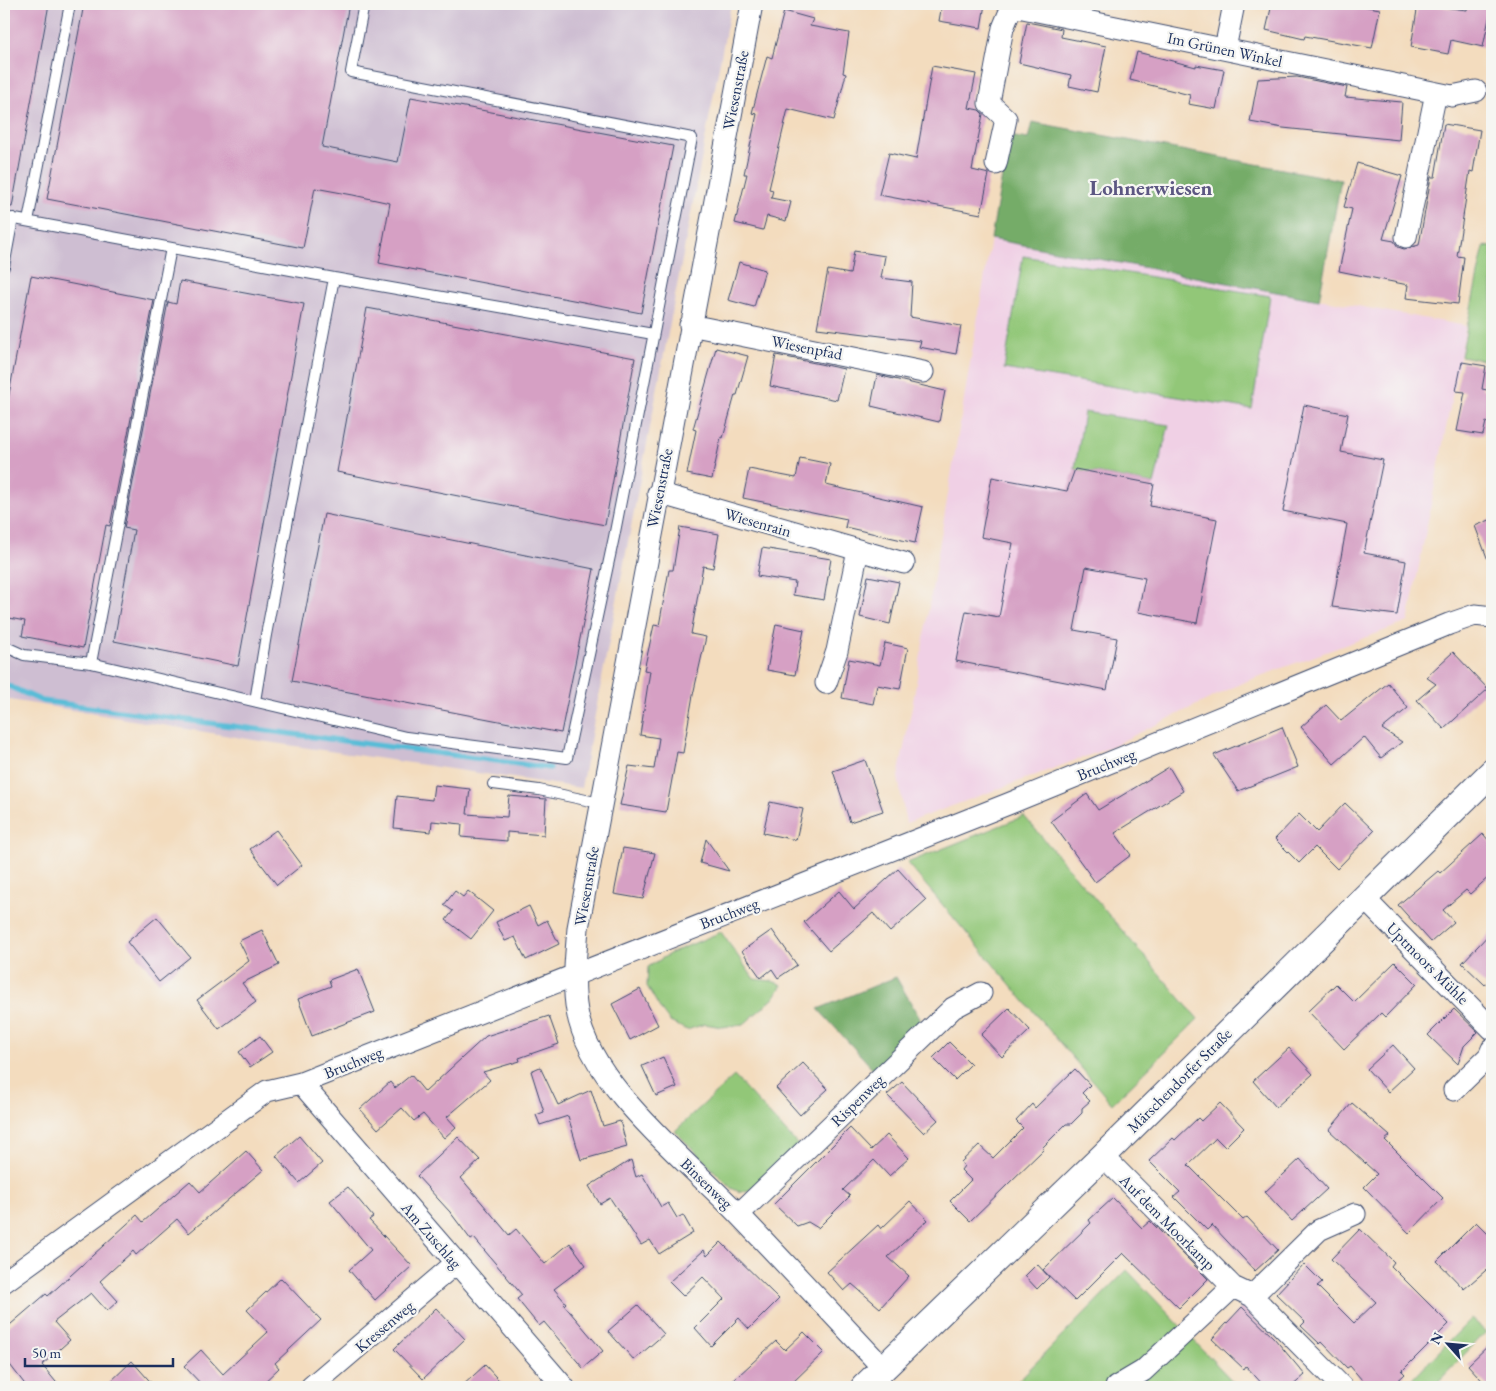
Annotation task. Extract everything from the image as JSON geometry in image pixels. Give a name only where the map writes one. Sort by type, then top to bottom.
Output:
[{"type":"street","name":"Wiesenstraße","points":[[575,973],[578,928],[600,802],[752,4]]},
{"type":"street","points":[[1225,49],[1234,4]]},
{"type":"street","name":"Im Grünen Winkel","points":[[996,164],[1006,119],[989,102],[1003,28],[1013,5],[1452,96],[1476,91]]},
{"type":"street","points":[[1406,236],[1436,92]]},
{"type":"street","name":"Wiesenpfad","points":[[690,325],[923,372]]},
{"type":"street","name":"Wiesenrain","points":[[658,493],[904,563]]},
{"type":"street","points":[[826,683],[838,651],[858,550]]},
{"type":"street","name":"Bruchweg","points":[[4,1282],[268,1091],[301,1083],[575,973],[1008,804],[1449,624],[1475,615],[1492,617]]},
{"type":"street","name":"Märschendorfer Straße","points":[[864,1387],[1103,1156],[1492,772]]},
{"type":"street","name":"Uptmoors Mühle","points":[[1363,898],[1492,1029]]},
{"type":"street","name":"Binsenweg","points":[[575,973],[577,1012],[591,1049],[610,1082],[681,1158],[739,1214],[883,1368]]},
{"type":"street","name":"Rispenweg","points":[[739,1214],[953,1008],[981,993]]},
{"type":"street","points":[[1454,1090],[1489,1056],[1492,1049]]},
{"type":"street","name":"Am Zuschlag","points":[[301,1083],[564,1387]]},
{"type":"street","name":"Auf dem Moorkamp","points":[[1103,1156],[1233,1287],[1252,1296],[1342,1387]]},
{"type":"street","points":[[1252,1296],[1319,1230],[1355,1214]]},
{"type":"street","name":"Kressenweg","points":[[311,1387],[456,1263]]},
{"type":"street","points":[[1116,1387],[1143,1371],[1233,1287]]},
{"type":"lane","points":[[28,221],[70,4]]},
{"type":"lane","points":[[4,646],[24,656],[91,663],[406,737],[567,758],[614,537],[692,138],[351,72],[364,4]]},
{"type":"lane","points":[[4,267],[8,218],[653,334]]},
{"type":"lane","points":[[91,663],[171,248]]},
{"type":"lane","points":[[255,701],[334,278]]},
{"type":"lane","points":[[493,784],[538,790],[600,802]]},
{"type":"shaded area","points":[[4,4],[731,4],[581,788],[254,740],[4,699]]},
{"type":"shaded area","points":[[991,239],[1466,326],[1408,622],[1244,682],[1106,749],[906,823],[898,777],[913,702]]},
{"type":"green space","points":[[1032,122],[1341,180],[1319,300],[991,239],[1009,136],[1028,139]]},
{"type":"green space","points":[[1484,246],[1492,247],[1492,362],[1461,356]]},
{"type":"green space","points":[[1023,256],[1270,296],[1252,409],[1004,369]]},
{"type":"green space","points":[[1084,412],[1169,425],[1154,484],[1075,469]]},
{"type":"green space","points":[[1024,816],[1198,1019],[1112,1104],[907,863]]},
{"type":"green space","points":[[721,932],[754,979],[772,981],[782,985],[774,998],[744,1024],[722,1027],[705,1024],[687,1030],[670,1022],[661,1010],[647,986],[648,967],[671,953]]},
{"type":"green space","points":[[896,977],[922,1022],[875,1071],[818,1009]]},
{"type":"green space","points":[[734,1076],[798,1145],[750,1190],[740,1192],[731,1188],[675,1131]]},
{"type":"green space","points":[[1127,1270],[1236,1385],[1233,1387],[1012,1387]]},
{"type":"green space","points":[[1471,1319],[1486,1332],[1433,1387],[1404,1387]]},
{"type":"building","points":[[4,4],[49,4],[12,207],[4,206]]},
{"type":"building","points":[[84,4],[349,4],[322,147],[398,162],[411,97],[673,146],[641,313],[379,263],[390,203],[353,195],[315,188],[303,248],[47,199]]},
{"type":"building","points":[[942,4],[985,4],[981,28],[939,21]]},
{"type":"building","points":[[1272,4],[1351,4],[1380,9],[1372,48],[1305,36],[1304,39],[1266,30]]},
{"type":"building","points":[[1418,4],[1467,10],[1468,4],[1492,4],[1483,47],[1451,40],[1448,54],[1411,47]]},
{"type":"building","points":[[784,11],[813,19],[810,26],[849,33],[843,73],[846,74],[834,120],[788,109],[769,189],[773,190],[771,198],[791,202],[786,221],[767,216],[763,230],[735,223],[747,174],[744,174],[757,114],[752,113],[767,56],[772,58]]},
{"type":"building","points":[[1027,22],[1062,29],[1061,37],[1106,46],[1097,92],[1069,86],[1071,75],[1019,63]]},
{"type":"building","points":[[1137,52],[1196,67],[1196,65],[1224,70],[1216,109],[1188,104],[1190,95],[1130,80]]},
{"type":"building","points":[[932,66],[976,74],[969,108],[979,110],[983,114],[972,170],[989,174],[981,214],[879,195],[889,153],[916,159]]},
{"type":"building","points":[[1297,77],[1347,87],[1345,97],[1402,102],[1399,140],[1283,128],[1250,122],[1258,79]]},
{"type":"building","points":[[1444,124],[1480,130],[1473,172],[1470,171],[1457,256],[1464,257],[1458,304],[1406,298],[1408,285],[1339,271],[1352,209],[1344,207],[1357,163],[1402,176],[1383,239],[1394,241],[1398,247],[1404,249],[1419,245],[1431,177],[1435,177]]},
{"type":"building","points":[[854,251],[885,256],[881,278],[912,282],[910,317],[961,326],[956,354],[919,347],[921,341],[817,328],[828,270],[850,274]]},
{"type":"building","points":[[739,262],[765,270],[754,307],[728,300]]},
{"type":"building","points":[[31,276],[154,300],[110,526],[106,525],[83,648],[22,636],[25,621],[4,617],[4,421]]},
{"type":"building","points":[[180,281],[304,304],[238,666],[114,641],[134,530],[124,528],[168,302],[176,304]]},
{"type":"building","points":[[367,308],[635,358],[605,525],[337,472]]},
{"type":"building","points":[[716,348],[748,356],[723,438],[721,437],[712,479],[687,474],[696,430],[693,429]]},
{"type":"building","points":[[776,355],[844,369],[837,400],[770,386]]},
{"type":"building","points":[[1462,362],[1486,366],[1482,389],[1492,391],[1492,424],[1486,422],[1483,435],[1457,431],[1465,392],[1456,391]]},
{"type":"building","points":[[877,375],[945,391],[939,422],[871,406]]},
{"type":"building","points":[[1304,405],[1348,414],[1341,452],[1383,460],[1364,553],[1406,561],[1397,615],[1332,607],[1347,524],[1283,511]]},
{"type":"building","points":[[800,458],[830,464],[826,485],[923,507],[915,543],[845,527],[847,519],[743,498],[749,469],[796,478]]},
{"type":"building","points":[[1075,469],[1154,484],[1150,506],[1217,519],[1197,623],[1138,612],[1145,578],[1086,567],[1074,630],[1117,638],[1107,690],[956,661],[966,611],[999,617],[1013,543],[981,537],[992,477],[1067,491]]},
{"type":"building","points":[[324,514],[594,569],[561,733],[292,681]]},
{"type":"building","points":[[1492,519],[1492,567],[1491,568],[1475,526]]},
{"type":"building","points":[[680,527],[719,534],[713,568],[703,566],[691,634],[706,637],[683,753],[677,752],[666,812],[620,805],[629,766],[654,769],[659,738],[640,735],[650,671],[644,670],[654,625],[659,626],[669,570],[673,570]]},
{"type":"building","points":[[762,548],[831,559],[824,600],[793,595],[795,582],[757,576]]},
{"type":"building","points":[[868,576],[899,582],[890,624],[860,617]]},
{"type":"building","points":[[776,624],[804,630],[795,675],[767,670]]},
{"type":"building","points":[[885,643],[908,648],[900,689],[877,685],[873,704],[842,698],[849,659],[880,665]]},
{"type":"building","points":[[1453,652],[1488,689],[1444,729],[1417,700],[1436,684],[1426,677]]},
{"type":"building","points":[[1388,683],[1408,708],[1382,729],[1402,742],[1381,758],[1364,737],[1334,764],[1301,727],[1326,705],[1341,721]]},
{"type":"building","points":[[1282,727],[1298,767],[1238,791],[1214,755]]},
{"type":"building","points":[[865,760],[883,811],[850,822],[833,771]]},
{"type":"building","points":[[1169,767],[1183,791],[1115,833],[1131,855],[1095,882],[1051,821],[1087,794],[1098,810]]},
{"type":"building","points":[[434,785],[470,789],[467,814],[507,817],[509,796],[546,799],[544,835],[507,832],[507,841],[461,837],[462,824],[432,821],[431,832],[394,828],[397,796],[432,800]]},
{"type":"building","points":[[770,802],[803,809],[796,840],[763,833]]},
{"type":"building","points":[[1345,803],[1374,831],[1337,869],[1315,847],[1299,863],[1275,839],[1299,814],[1317,832]]},
{"type":"building","points":[[276,830],[302,865],[277,885],[250,849]]},
{"type":"building","points":[[1483,834],[1492,844],[1492,874],[1470,894],[1466,890],[1443,910],[1454,922],[1431,942],[1398,905],[1438,871],[1440,873]]},
{"type":"building","points":[[706,839],[729,871],[700,863]]},
{"type":"building","points":[[623,848],[655,853],[643,899],[614,894]]},
{"type":"building","points":[[898,869],[926,900],[890,932],[873,913],[829,951],[804,922],[839,891],[854,909]]},
{"type":"building","points":[[455,891],[463,897],[468,891],[493,911],[471,939],[446,920],[453,911],[444,905]]},
{"type":"building","points":[[529,906],[538,925],[547,920],[559,944],[526,960],[515,937],[505,941],[496,922]]},
{"type":"building","points":[[157,917],[190,957],[159,982],[127,942]]},
{"type":"building","points":[[262,930],[279,965],[242,983],[256,1002],[219,1029],[197,1000],[249,961],[239,941]]},
{"type":"building","points":[[772,930],[797,965],[778,978],[772,969],[761,978],[742,951]]},
{"type":"building","points":[[1492,931],[1492,977],[1485,985],[1462,963]]},
{"type":"building","points":[[1395,962],[1417,984],[1385,1017],[1381,1013],[1344,1049],[1308,1011],[1336,984],[1354,1002]]},
{"type":"building","points":[[358,969],[375,1012],[312,1036],[298,999],[331,986],[329,980]]},
{"type":"building","points":[[640,989],[658,1025],[630,1040],[612,1004]]},
{"type":"building","points":[[1009,1008],[1030,1030],[1002,1057],[981,1035]]},
{"type":"building","points":[[1454,1009],[1478,1032],[1464,1046],[1458,1064],[1428,1035]]},
{"type":"building","points":[[549,1016],[559,1044],[519,1058],[520,1061],[483,1072],[490,1080],[447,1117],[456,1127],[444,1138],[423,1114],[414,1121],[402,1108],[378,1129],[360,1109],[390,1082],[395,1088],[411,1075],[425,1092],[486,1036]]},
{"type":"building","points":[[260,1036],[272,1052],[250,1067],[239,1052]]},
{"type":"building","points":[[949,1042],[971,1064],[955,1080],[933,1058]]},
{"type":"building","points":[[1393,1045],[1414,1068],[1388,1092],[1367,1069]]},
{"type":"building","points":[[1289,1048],[1313,1074],[1276,1107],[1253,1081]]},
{"type":"building","points":[[663,1057],[677,1087],[656,1096],[642,1066]]},
{"type":"building","points":[[803,1063],[828,1089],[800,1115],[776,1088]]},
{"type":"building","points":[[540,1067],[558,1105],[591,1090],[603,1126],[620,1121],[627,1147],[581,1160],[568,1116],[540,1125],[536,1115],[544,1112],[531,1071]]},
{"type":"building","points":[[1075,1069],[1090,1085],[1082,1093],[1090,1101],[1082,1108],[1082,1113],[1071,1124],[1066,1124],[1042,1148],[1044,1149],[970,1221],[950,1201],[971,1180],[961,1170],[964,1166],[961,1162],[979,1145],[993,1158],[1023,1128],[1016,1121],[1032,1104],[1035,1108]]},
{"type":"building","points":[[902,1082],[938,1120],[924,1133],[887,1095]]},
{"type":"building","points":[[1220,1103],[1244,1128],[1225,1147],[1216,1138],[1188,1165],[1243,1220],[1247,1217],[1278,1250],[1255,1271],[1212,1225],[1207,1230],[1174,1197],[1180,1192],[1149,1161],[1173,1138],[1175,1140],[1198,1118],[1201,1121]]},
{"type":"building","points":[[1352,1103],[1390,1136],[1385,1140],[1443,1198],[1409,1233],[1364,1187],[1377,1174],[1329,1130]]},
{"type":"building","points":[[850,1128],[871,1150],[887,1135],[909,1158],[889,1176],[874,1160],[843,1190],[850,1196],[818,1228],[808,1222],[797,1226],[774,1204]]},
{"type":"building","points":[[299,1136],[322,1163],[299,1183],[276,1156]]},
{"type":"building","points":[[458,1137],[480,1160],[461,1178],[509,1235],[516,1229],[545,1264],[570,1243],[586,1265],[554,1289],[566,1303],[564,1305],[603,1351],[583,1368],[544,1322],[539,1326],[517,1299],[522,1295],[474,1238],[471,1240],[450,1212],[417,1176]]},
{"type":"building","points":[[246,1151],[263,1170],[189,1233],[177,1219],[136,1255],[133,1251],[100,1281],[118,1301],[107,1311],[91,1293],[54,1322],[70,1340],[42,1365],[60,1387],[27,1387],[4,1357],[4,1330],[46,1294],[48,1296],[137,1215],[143,1222],[190,1181],[200,1192]]},
{"type":"building","points":[[1300,1159],[1327,1189],[1292,1221],[1265,1192]]},
{"type":"building","points":[[631,1160],[636,1177],[642,1174],[661,1207],[668,1203],[677,1218],[683,1215],[693,1233],[659,1254],[650,1240],[641,1245],[610,1198],[600,1204],[589,1186]]},
{"type":"building","points":[[348,1187],[373,1217],[369,1220],[412,1266],[375,1300],[349,1270],[371,1250],[330,1201]]},
{"type":"building","points":[[1113,1198],[1142,1228],[1150,1221],[1208,1279],[1179,1308],[1123,1253],[1075,1301],[1043,1270],[1091,1223],[1089,1220]]},
{"type":"building","points":[[910,1201],[928,1220],[888,1257],[909,1276],[880,1308],[852,1284],[844,1291],[827,1272],[878,1225],[881,1229]]},
{"type":"building","points":[[1476,1222],[1492,1238],[1492,1265],[1464,1289],[1437,1261]]},
{"type":"building","points":[[1360,1229],[1394,1262],[1391,1266],[1449,1324],[1402,1371],[1405,1374],[1391,1387],[1368,1387],[1350,1366],[1347,1368],[1322,1342],[1320,1344],[1301,1326],[1305,1322],[1276,1294],[1304,1264],[1322,1282],[1317,1286],[1354,1323],[1376,1302],[1331,1259]]},
{"type":"building","points":[[721,1242],[779,1299],[749,1329],[739,1318],[711,1346],[695,1328],[724,1299],[703,1277],[683,1296],[669,1282],[704,1250],[707,1256]]},
{"type":"building","points":[[1037,1264],[1049,1277],[1037,1289],[1025,1276]]},
{"type":"building","points":[[281,1278],[321,1320],[275,1363],[279,1368],[259,1387],[204,1387],[184,1366],[201,1350],[223,1374],[268,1332],[247,1310]]},
{"type":"building","points":[[638,1305],[664,1334],[634,1360],[608,1331]]},
{"type":"building","points":[[1242,1307],[1274,1338],[1305,1375],[1291,1387],[1265,1387],[1246,1366],[1244,1369],[1212,1339]]},
{"type":"building","points":[[436,1308],[465,1339],[423,1379],[394,1349]]},
{"type":"building","points":[[804,1332],[824,1352],[788,1387],[726,1387],[776,1341],[785,1350]]},
{"type":"building","points":[[1492,1342],[1492,1387],[1488,1387],[1468,1365]]},
{"type":"building","points":[[132,1361],[155,1387],[105,1387]]},
{"type":"building","points":[[485,1365],[505,1387],[461,1387]]},
{"type":"waterway","points":[[4,684],[42,701],[550,768]]},
{"type":"district","name":"Lohnerwiesen","points":[[1151,188]]}]
